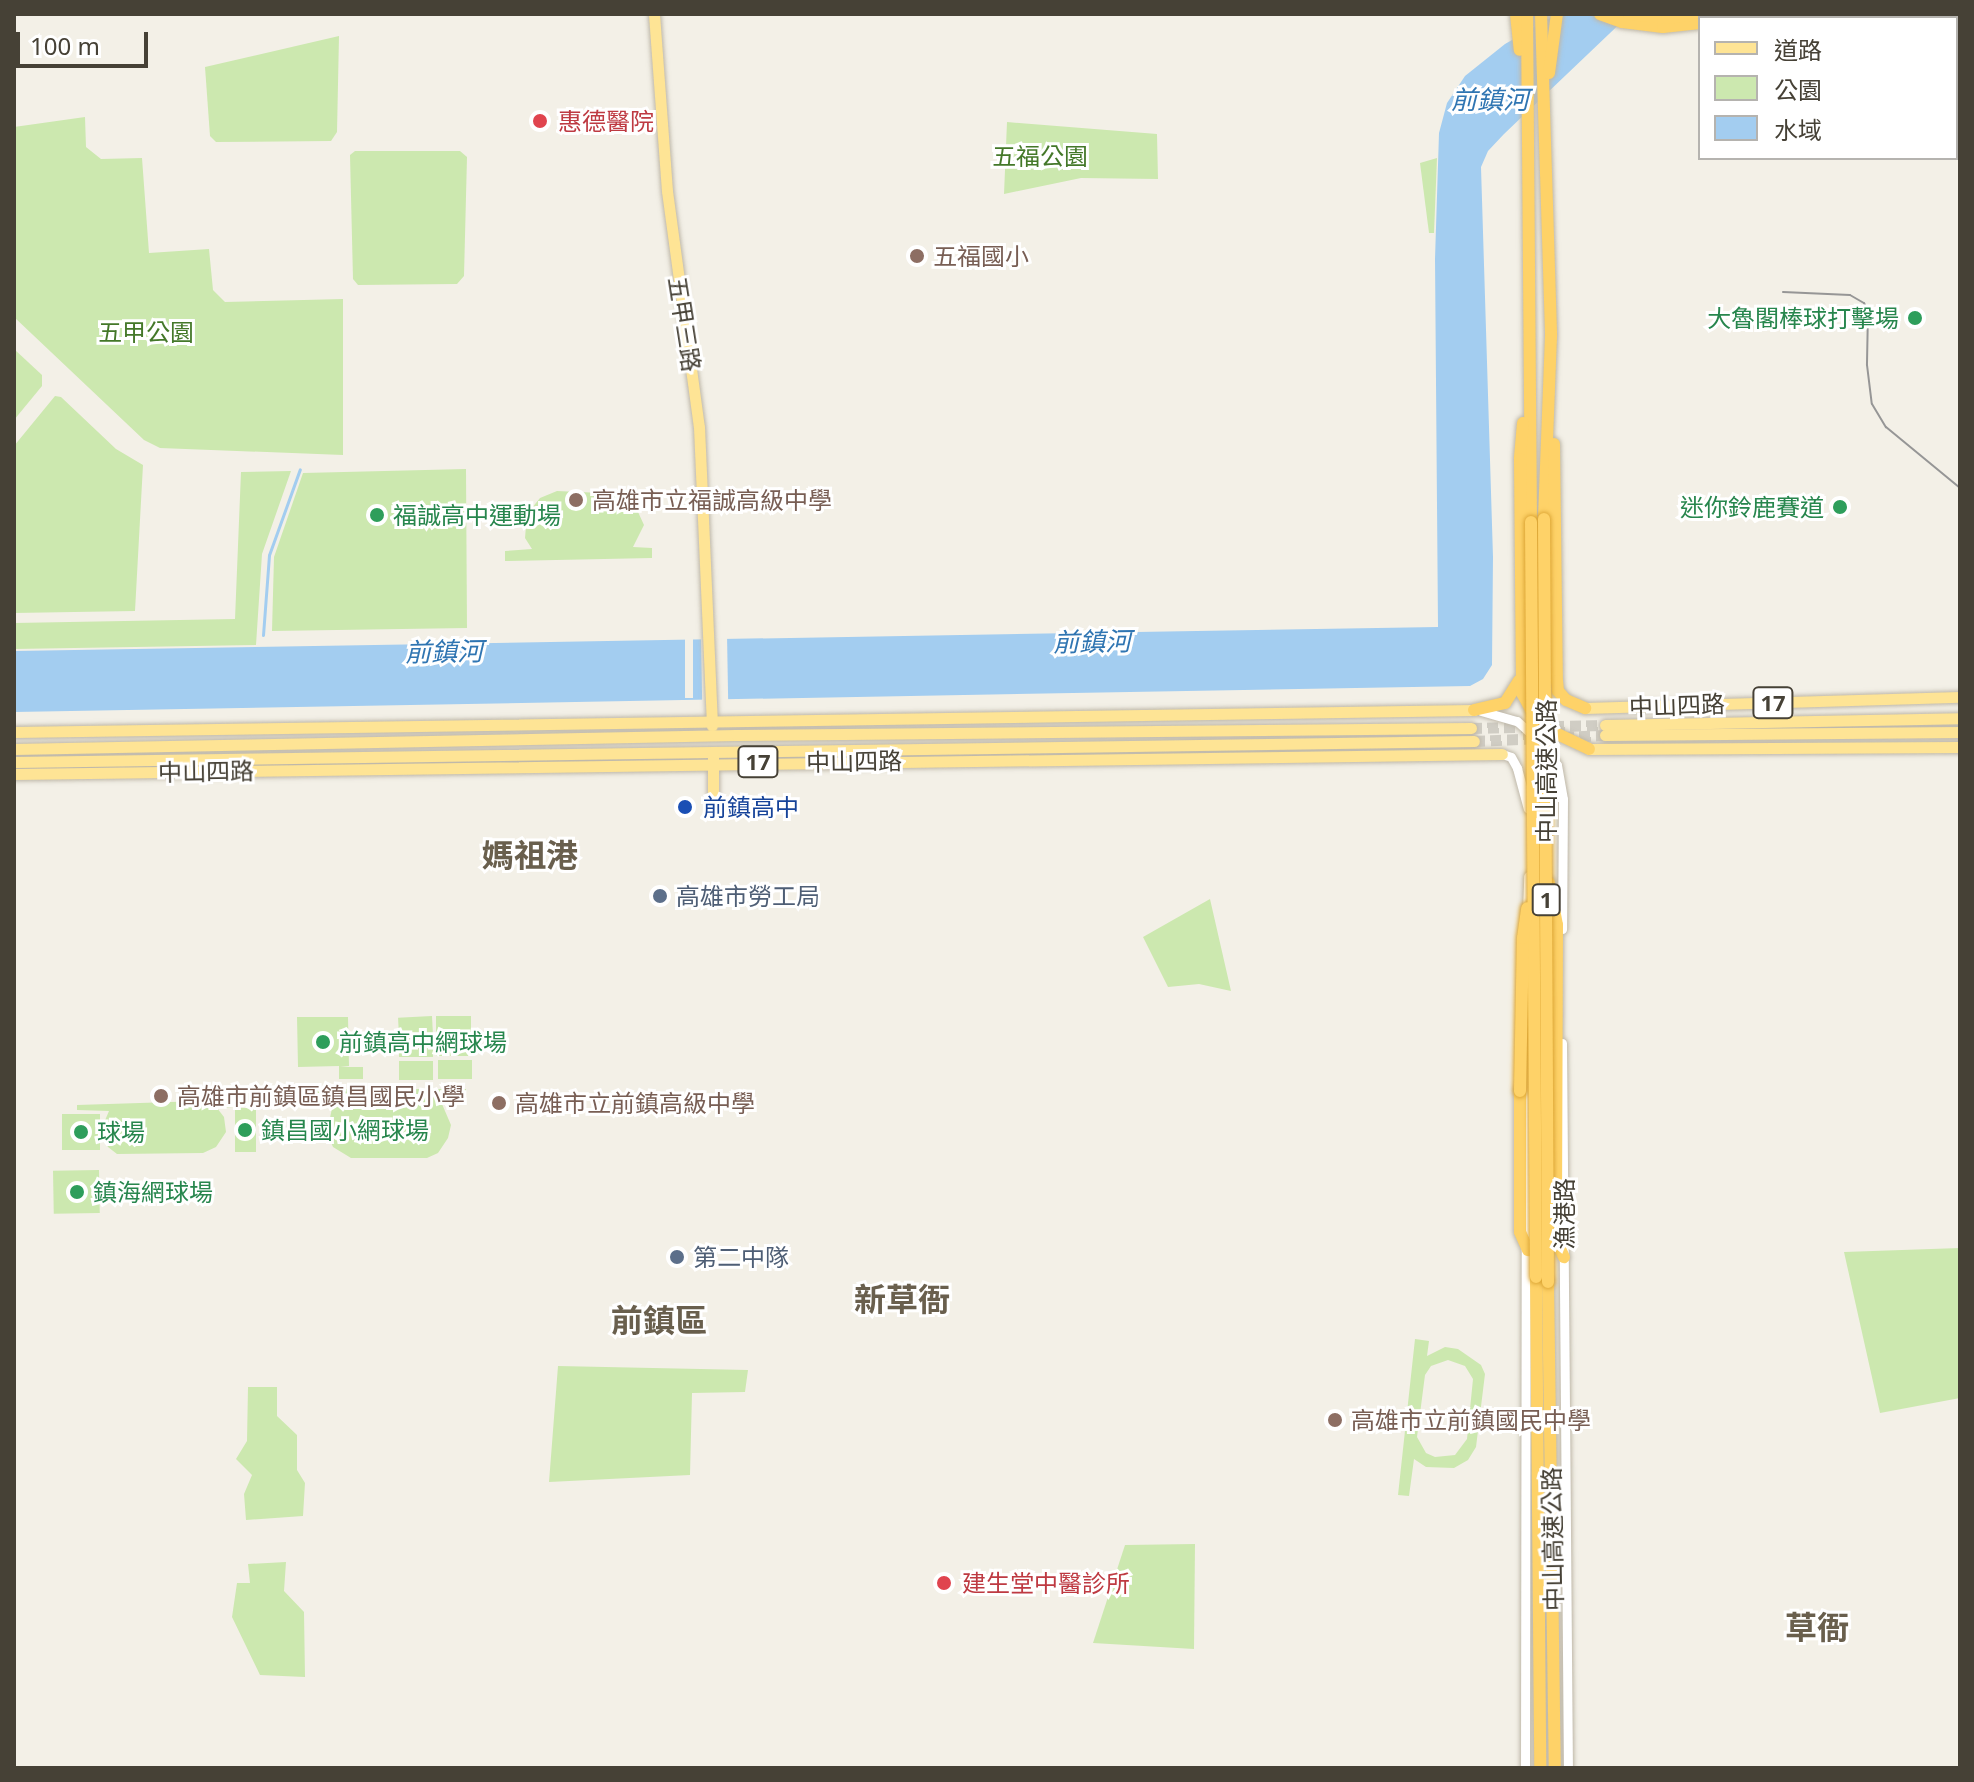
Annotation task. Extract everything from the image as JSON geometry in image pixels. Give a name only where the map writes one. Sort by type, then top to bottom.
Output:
[{"type":"highway","points":[[1516,14],[1526,91]]},
{"type":"highway","name":"中山高速公路","points":[[1527,14],[1531,522],[1555,1768]]},
{"type":"highway","name":"中山高速公路","points":[[1540,1768],[1540,869],[1544,519],[1551,336],[1541,14]]},
{"type":"highway","points":[[1545,96],[1557,14]]},
{"type":"highway","points":[[1600,14],[1651,26],[1698,23]]},
{"type":"highway","points":[[1629,14],[1660,18],[1699,14]]},
{"type":"highway","points":[[1551,336],[1557,681],[1558,691],[1566,700],[1585,708]]},
{"type":"highway","points":[[1474,710],[1505,703],[1518,687],[1520,678],[1520,459],[1529,348]]},
{"type":"highway","points":[[1520,678],[1527,703],[1542,722],[1567,740],[1589,749]]},
{"type":"highway","points":[[1540,869],[1557,925],[1554,1085],[1556,1240],[1564,1257]]},
{"type":"highway","points":[[1528,1250],[1520,1232],[1523,938],[1540,869]]},
{"type":"main road","name":"五甲三路","points":[[654,14],[667,191],[699,427],[710,635],[713,797]]},
{"type":"main road","name":"中山四路","points":[[1585,708],[1960,697]]},
{"type":"main road","name":"中山四路","points":[[14,732],[712,719],[1474,710]]},
{"type":"main road","name":"中山四路","points":[[1960,718],[1605,730],[1960,732]]},
{"type":"main road","name":"中山四路","points":[[14,749],[712,736],[1471,728]]},
{"type":"main road","name":"中山四路","points":[[14,774],[1474,741]]},
{"type":"main road","name":"中山四路","points":[[1589,749],[1960,747]]},
{"type":"main road","name":"中山四路","points":[[14,762],[1502,754]]},
{"type":"street","name":"漁港路","points":[[1474,710],[1517,721],[1549,752],[1561,781],[1568,1768]]},
{"type":"street","name":"漁港路","points":[[1502,754],[1511,757],[1517,768],[1528,802],[1525,1768]]},
{"type":"green space","points":[[339,36],[337,132],[331,141],[216,142],[210,136],[205,67]]},
{"type":"green space","name":"五甲公園","points":[[85,117],[86,147],[101,159],[142,158],[149,253],[209,249],[213,290],[225,302],[343,299],[343,455],[160,448],[144,440],[14,317],[14,127]]},
{"type":"green space","name":"五福公園","points":[[1007,122],[1157,134],[1158,179],[1081,178],[1004,194]]},
{"type":"green space","points":[[355,151],[460,151],[467,157],[464,276],[457,284],[358,285],[353,279],[350,155]]},
{"type":"green space","points":[[1437,158],[1434,233],[1429,233],[1420,163]]},
{"type":"green space","points":[[14,349],[42,375],[42,386],[14,420]]},
{"type":"green space","points":[[55,396],[61,397],[116,449],[143,465],[135,611],[14,613],[14,446]]},
{"type":"green space","name":"福誠高中運動場","points":[[466,469],[467,628],[272,631],[274,557],[303,473]]},
{"type":"green space","points":[[291,471],[262,554],[256,645],[14,649],[14,623],[235,619],[241,472]]},
{"type":"green space","points":[[557,491],[624,494],[633,501],[644,525],[633,547],[652,548],[652,558],[505,561],[505,551],[532,549],[525,538],[527,514],[540,498]]},
{"type":"green space","points":[[1210,899],[1231,991],[1199,984],[1168,987],[1143,937]]},
{"type":"green space","points":[[432,1016],[433,1036],[399,1038],[398,1018]]},
{"type":"green space","points":[[436,1016],[471,1016],[471,1056],[436,1056]]},
{"type":"green space","name":"前鎮高中網球場","points":[[297,1017],[348,1017],[349,1066],[340,1067],[363,1067],[363,1079],[339,1079],[339,1066],[298,1067]]},
{"type":"green space","points":[[399,1037],[433,1037],[433,1057],[399,1057]]},
{"type":"green space","points":[[438,1060],[472,1060],[472,1079],[438,1079]]},
{"type":"green space","points":[[399,1061],[433,1061],[433,1080],[399,1080]]},
{"type":"green space","points":[[304,1089],[466,1089],[466,1103],[442,1104],[451,1125],[448,1138],[438,1153],[427,1158],[351,1158],[333,1147],[327,1133],[332,1108],[302,1106]]},
{"type":"green space","points":[[234,1100],[234,1107],[217,1108],[224,1117],[226,1132],[216,1147],[203,1153],[117,1154],[108,1147],[100,1133],[100,1150],[62,1150],[62,1114],[100,1114],[100,1132],[109,1111],[77,1110],[77,1105]]},
{"type":"green space","name":"鎮昌國小網球場","points":[[235,1108],[256,1108],[256,1152],[235,1152]]},
{"type":"green space","name":"鎮海網球場","points":[[99,1170],[100,1213],[54,1214],[53,1171]]},
{"type":"green space","points":[[1960,1248],[1960,1398],[1880,1413],[1844,1252]]},
{"type":"green space","points":[[1415,1339],[1429,1341],[1427,1356],[1445,1347],[1458,1349],[1481,1365],[1485,1374],[1476,1447],[1468,1460],[1454,1468],[1426,1467],[1414,1459],[1409,1496],[1398,1495]],"holes":[[[1448,1360],[1465,1366],[1473,1379],[1467,1439],[1455,1455],[1435,1457],[1426,1453],[1417,1437],[1425,1375],[1431,1366]]]},
{"type":"green space","points":[[558,1366],[748,1370],[745,1392],[692,1393],[690,1475],[549,1482]]},
{"type":"green space","points":[[248,1387],[277,1387],[277,1416],[297,1435],[297,1470],[305,1483],[303,1516],[246,1520],[244,1494],[252,1475],[236,1459],[247,1441]]},
{"type":"green space","points":[[1195,1544],[1194,1649],[1093,1643],[1125,1545]]},
{"type":"green space","points":[[286,1562],[284,1591],[304,1612],[305,1677],[260,1675],[232,1617],[237,1583],[250,1583],[248,1564]]},
{"type":"water","name":"前鎮河","points":[[1557,14],[1630,14],[1504,134],[1488,151],[1481,167],[1493,557],[1492,665],[1483,679],[1470,686],[14,712],[14,651],[1438,627],[1435,259],[1439,133],[1447,103],[1465,76],[1505,44]]},
{"type":"pier","points":[[701,634],[727,634],[728,701],[702,701]]},
{"type":"pier","points":[[685,635],[693,635],[693,698],[685,698]]},
{"type":"waterway","points":[[263,635],[269,555],[300,469]]},
{"type":"tunnel","points":[[1471,728],[1605,725]]},
{"type":"tunnel","points":[[1563,737],[1605,735]]},
{"type":"tunnel","points":[[1474,741],[1542,738]]},
{"type":"tram line","points":[[1783,292],[1850,295],[1864,303],[1868,311],[1867,365],[1872,404],[1886,427],[1960,488]]},
{"type":"place","name":"惠德醫院","points":[[540,121]]},
{"type":"place","name":"五福國小","points":[[917,256]]},
{"type":"place","name":"大魯閣棒球打擊場","points":[[1915,318]]},
{"type":"place","name":"高雄市立福誠高級中學","points":[[576,500]]},
{"type":"place","name":"迷你鈴鹿賽道","points":[[1840,507]]},
{"type":"place","name":"福誠高中運動場","points":[[377,515]]},
{"type":"place","name":"前鎮高中","points":[[685,807]]},
{"type":"place","name":"高雄市勞工局","points":[[660,896]]},
{"type":"place","name":"前鎮高中網球場","points":[[323,1042]]},
{"type":"place","name":"高雄市前鎮區鎮昌國民小學","points":[[161,1096]]},
{"type":"place","name":"高雄市立前鎮高級中學","points":[[499,1103]]},
{"type":"place","name":"鎮昌國小網球場","points":[[245,1130]]},
{"type":"place","name":"球場","points":[[81,1132]]},
{"type":"place","name":"鎮海網球場","points":[[77,1192]]},
{"type":"place","name":"第二中隊","points":[[677,1257]]},
{"type":"place","name":"高雄市立前鎮國民中學","points":[[1335,1420]]},
{"type":"place","name":"建生堂中醫診所","points":[[944,1583]]},
{"type":"district","name":"媽祖港","points":[[530,855]]},
{"type":"district","name":"新草衙","points":[[902,1299]]},
{"type":"district","name":"前鎮區","points":[[659,1320]]},
{"type":"district","name":"草衙","points":[[1817,1627]]}]
